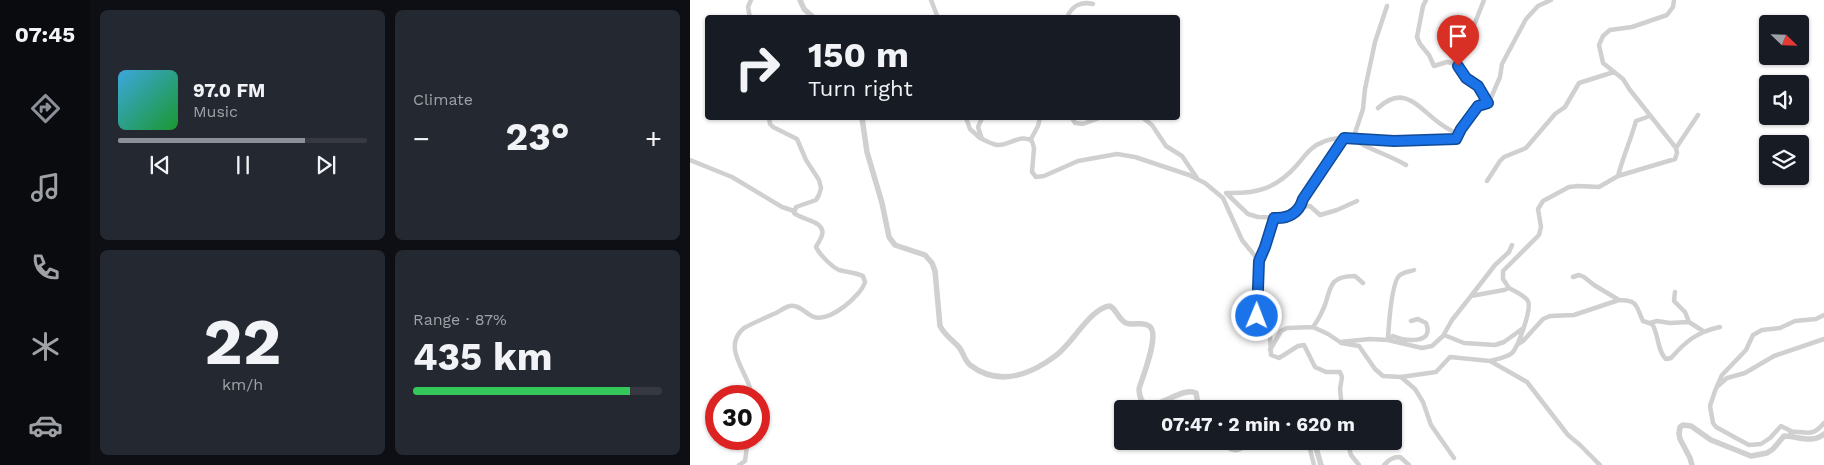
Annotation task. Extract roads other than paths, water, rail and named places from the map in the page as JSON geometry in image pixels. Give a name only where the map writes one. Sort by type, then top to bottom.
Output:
[{"type":"street","points":[[749,15],[748,8],[751,0]]},
{"type":"street","points":[[800,0],[804,8],[811,15]]},
{"type":"street","points":[[931,0],[937,15]]},
{"type":"street","points":[[1426,0],[1417,33],[1418,41],[1430,55],[1434,66],[1450,62],[1458,66],[1466,78],[1478,86],[1488,103]]},
{"type":"street","points":[[1458,66],[1484,0]]},
{"type":"street","points":[[1218,192],[1245,194],[1269,188],[1291,171],[1312,148],[1327,140],[1344,138],[1394,141],[1454,139],[1459,135],[1461,129],[1478,106],[1488,103],[1500,77],[1502,64],[1526,19],[1538,6],[1551,0]]},
{"type":"street","points":[[1270,350],[1283,329],[1313,328],[1328,334],[1340,342],[1356,345],[1362,349],[1380,375],[1386,377],[1436,372],[1450,357],[1490,361],[1511,354],[1517,345],[1530,307],[1528,301],[1523,296],[1509,288],[1503,279],[1503,271],[1539,235],[1541,228],[1538,210],[1541,202],[1569,187],[1599,187],[1618,176],[1646,166],[1673,160],[1677,156],[1676,148],[1623,79],[1603,63],[1599,45],[1603,36],[1610,30],[1632,27],[1667,15],[1674,6],[1674,0]]},
{"type":"street","points":[[1068,15],[1071,10],[1079,4],[1086,2],[1093,4]]},
{"type":"street","points":[[1353,139],[1363,109],[1365,89],[1375,42],[1387,6]]},
{"type":"street","points":[[1487,181],[1504,157],[1526,148],[1555,114],[1565,107],[1580,84],[1614,72]]},
{"type":"street","points":[[1378,108],[1388,99],[1396,97],[1409,99],[1437,122],[1459,135]]},
{"type":"street","points":[[1676,148],[1698,115]]},
{"type":"street","points":[[1618,176],[1636,120],[1650,116]]},
{"type":"street","points":[[769,120],[773,127],[797,139],[806,160],[819,180],[821,188],[816,200],[796,207],[794,211]]},
{"type":"street","points":[[862,120],[867,152],[882,202],[889,237],[894,244],[925,256],[932,263],[935,271],[940,326],[944,333],[959,347],[964,358],[971,365],[985,373],[1009,377],[1022,375],[1061,352],[1100,309],[1110,306],[1124,322],[1149,326],[1153,331],[1152,346],[1139,389],[1142,400]]},
{"type":"street","points":[[967,120],[970,129],[982,139],[999,145],[1021,138],[1031,139]]},
{"type":"street","points":[[981,120],[978,127],[982,139]]},
{"type":"street","points":[[1040,120],[1031,139],[1034,148],[1032,172],[1036,177],[1044,176],[1078,160],[1117,154],[1135,157],[1197,178],[1218,192],[1226,202],[1245,246],[1259,261]]},
{"type":"street","points":[[1073,120],[1080,125],[1094,120]]},
{"type":"street","points":[[1148,120],[1166,146],[1182,156],[1197,178]]},
{"type":"street","points":[[1301,207],[1303,199],[1344,138]]},
{"type":"street","points":[[1353,139],[1406,165]]},
{"type":"street","points":[[690,160],[732,177],[782,207],[794,211],[799,217],[814,222],[821,228],[822,235],[816,247],[820,253],[840,270],[858,273],[863,276],[865,282],[860,292],[846,306],[828,315],[819,318],[802,309],[790,306],[739,332],[735,340],[737,362],[750,385]]},
{"type":"street","points":[[1226,193],[1248,214],[1258,218],[1289,217],[1301,207],[1310,206],[1320,215],[1357,201]]},
{"type":"street","points":[[1274,218],[1259,261],[1256,312],[1258,319],[1269,333],[1271,355],[1279,358],[1298,346],[1304,345],[1315,367],[1326,372],[1340,372],[1342,376],[1340,389],[1341,400]]},
{"type":"street","points":[[1340,342],[1388,339],[1427,348],[1438,342],[1452,320],[1495,265],[1509,252],[1512,245]]},
{"type":"street","points":[[1388,339],[1390,309],[1397,279],[1405,272],[1414,270]]},
{"type":"street","points":[[1313,328],[1323,310],[1332,283],[1339,278],[1351,276],[1358,277],[1363,283]]},
{"type":"street","points":[[1573,277],[1584,276],[1594,285],[1619,300]]},
{"type":"street","points":[[1471,296],[1509,288]]},
{"type":"street","points":[[1675,292],[1674,301],[1685,312],[1689,322],[1703,331]]},
{"type":"street","points":[[1517,345],[1544,319],[1550,316],[1574,315],[1619,300],[1635,304],[1639,308],[1643,321],[1650,323],[1655,328],[1664,358],[1668,359],[1683,344],[1703,331],[1720,327]]},
{"type":"street","points":[[1824,315],[1816,319],[1795,321],[1780,328],[1762,330],[1754,335],[1746,350],[1722,375],[1709,412],[1713,423],[1720,429],[1752,445],[1765,441],[1781,426],[1800,439],[1822,437],[1824,434]]},
{"type":"street","points":[[1388,339],[1393,336],[1414,341],[1426,335],[1428,327],[1425,321],[1418,319],[1411,321]]},
{"type":"street","points":[[1650,323],[1657,321],[1670,324],[1689,322]]},
{"type":"street","points":[[1444,335],[1464,343],[1499,344],[1523,328]]},
{"type":"street","points":[[1717,387],[1727,378],[1745,373],[1774,356],[1824,339]]},
{"type":"street","points":[[1490,361],[1530,385],[1548,412],[1568,435],[1600,465]]},
{"type":"street","points":[[1401,376],[1415,388],[1423,402],[1430,425],[1454,458]]},
{"type":"street","points":[[1167,400],[1182,392],[1192,391],[1196,393],[1197,400]]},
{"type":"street","points":[[1692,465],[1679,434],[1680,427],[1683,425],[1691,426],[1711,440],[1750,456],[1773,449],[1782,437],[1789,433],[1810,433],[1819,429],[1824,423]]},
{"type":"street","points":[[739,465],[745,461],[746,450]]},
{"type":"street","points":[[1310,450],[1314,465]]},
{"type":"street","points":[[1317,450],[1321,465]]},
{"type":"street","points":[[1350,450],[1359,465]]},
{"type":"street","points":[[1384,465],[1395,457],[1400,457],[1409,465]]}]
